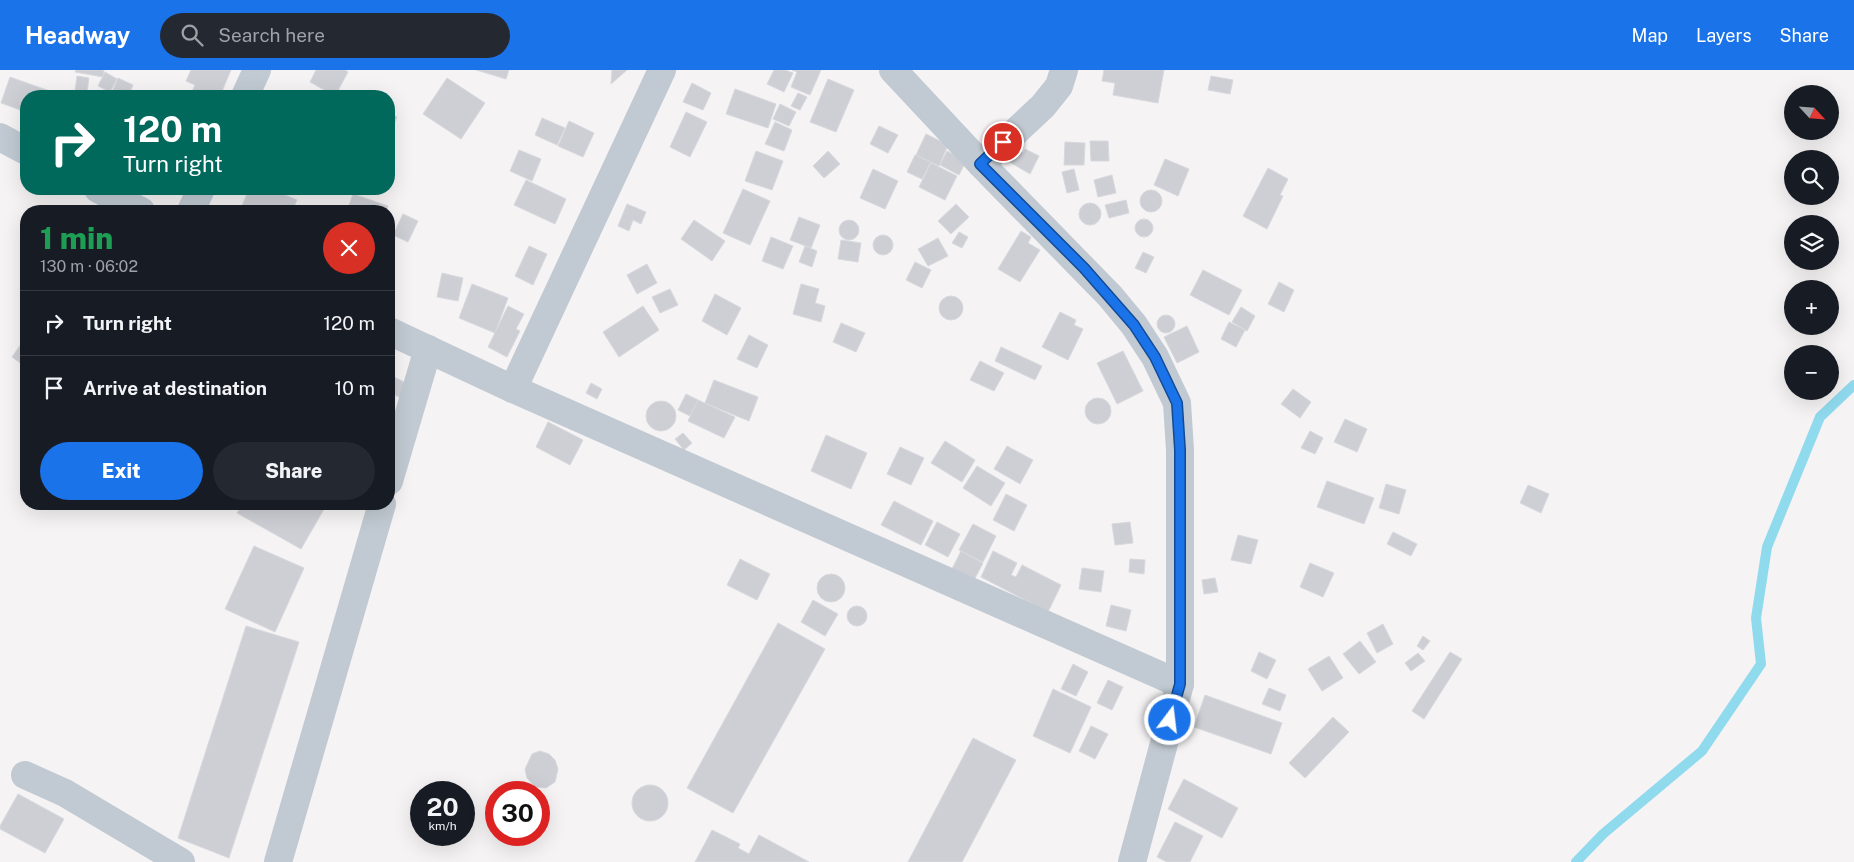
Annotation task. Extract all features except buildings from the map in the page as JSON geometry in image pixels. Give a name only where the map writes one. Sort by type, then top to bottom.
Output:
[{"type":"street","points":[[248,90],[257,70]]},
{"type":"street","points":[[513,388],[662,70]]},
{"type":"street","points":[[893,70],[980,164],[1084,268],[1134,325],[1155,357],[1177,403],[1180,450],[1180,684],[1132,862]]},
{"type":"street","points":[[980,164],[1043,106],[1059,86],[1064,70]]},
{"type":"street","points":[[0,137],[20,148]]},
{"type":"street","points":[[110,195],[129,205]]},
{"type":"street","points":[[395,334],[1180,684]]},
{"type":"street","points":[[395,462],[428,349]]},
{"type":"street","points":[[278,862],[380,510]]},
{"type":"street","points":[[25,775],[65,793],[181,862]]},
{"type":"waterway","points":[[1576,862],[1603,834],[1702,751],[1761,664],[1756,618],[1767,547],[1820,417],[1854,385]]},
{"type":"route","points":[[1003,142],[980,164],[1084,268],[1134,325],[1155,357],[1177,403],[1180,450],[1180,684],[1170,720]]}]
